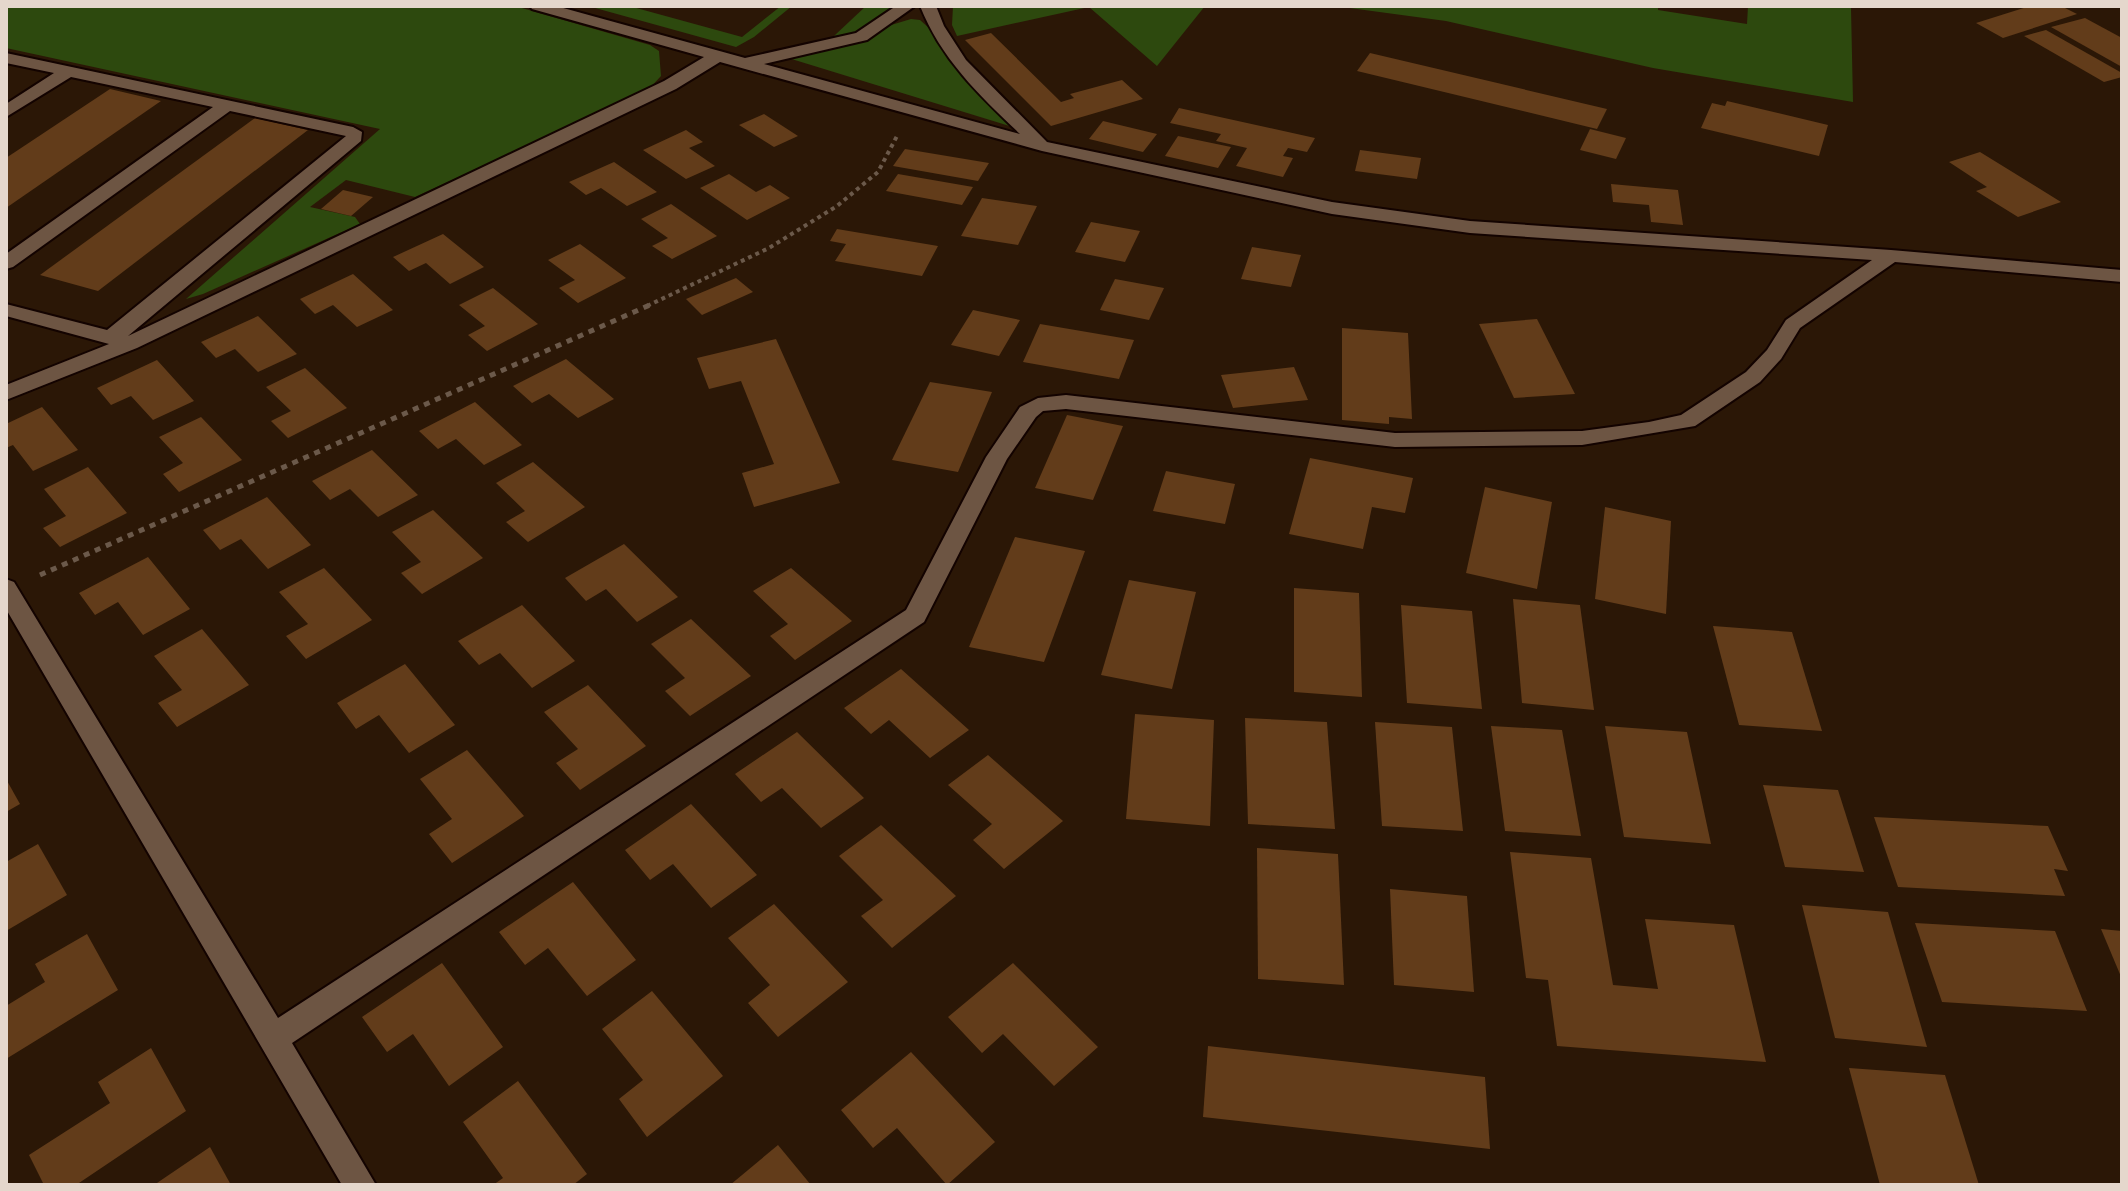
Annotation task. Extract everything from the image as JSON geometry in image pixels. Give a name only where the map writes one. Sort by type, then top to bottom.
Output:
[{"type":"street","points":[[538,6],[1042,146],[1388,217],[1484,228],[1891,256],[2122,276]]},
{"type":"street","points":[[742,63],[861,37],[907,6]]},
{"type":"street","points":[[928,6],[936,27],[958,58],[993,99],[1042,146]]},
{"type":"street","points":[[6,393],[670,85],[717,56]]},
{"type":"street","points":[[6,58],[353,132],[355,137],[120,340]]},
{"type":"street","points":[[6,112],[69,71]]},
{"type":"street","points":[[6,263],[227,105]]},
{"type":"street","points":[[272,1039],[915,616],[997,457],[1028,412],[1038,405],[1066,402],[1395,440],[1582,438],[1649,429],[1687,421],[1753,377],[1774,354],[1793,324],[1891,256]]},
{"type":"street","points":[[6,310],[120,340]]},
{"type":"street","points":[[6,588],[360,1185]]},
{"type":"path","points":[[6,588],[506,371],[745,260],[829,212],[872,180],[888,157],[908,109]]},
{"type":"green space","points":[[6,6],[515,6],[650,45],[659,51],[661,76],[648,90],[415,197],[346,180],[310,207],[355,217],[360,224],[186,299],[380,129],[6,48]]},
{"type":"green space","points":[[588,6],[629,6],[742,37],[781,6],[792,6],[754,37],[736,47]]},
{"type":"green space","points":[[866,6],[894,6],[859,32],[834,36]]},
{"type":"green space","points":[[953,6],[1205,6],[1157,66],[1089,7],[957,36],[952,25]]},
{"type":"green space","points":[[1335,6],[1658,6],[1658,10],[1747,24],[1748,6],[1847,6],[1851,8],[1853,102],[1653,68],[1446,21]]},
{"type":"green space","points":[[911,19],[920,20],[930,29],[979,90],[1016,128],[785,57]]},
{"type":"building","points":[[2030,6],[2061,6],[2077,14],[2003,38],[1976,23]]},
{"type":"building","points":[[2085,18],[2122,38],[2122,67],[2051,27]]},
{"type":"building","points":[[2046,30],[2122,73],[2122,77],[2104,82],[2024,36]]},
{"type":"building","points":[[991,33],[1061,102],[1074,98],[1070,94],[1122,80],[1143,99],[1051,126],[965,40]]},
{"type":"building","points":[[1370,53],[1607,109],[1597,129],[1357,71]]},
{"type":"building","points":[[110,89],[161,101],[6,208],[6,158]]},
{"type":"building","points":[[1727,101],[1828,125],[1819,156],[1701,128],[1712,103],[1725,106]]},
{"type":"building","points":[[1179,108],[1315,138],[1307,152],[1288,148],[1283,156],[1293,158],[1283,177],[1236,166],[1247,148],[1216,141],[1221,134],[1170,123]]},
{"type":"building","points":[[764,114],[798,136],[774,147],[739,125]]},
{"type":"building","points":[[255,118],[308,130],[98,291],[40,275]]},
{"type":"building","points":[[1103,121],[1157,134],[1143,152],[1089,139]]},
{"type":"building","points":[[1590,129],[1626,138],[1616,159],[1580,150]]},
{"type":"building","points":[[686,130],[703,142],[689,148],[715,166],[686,179],[643,150]]},
{"type":"building","points":[[1178,136],[1231,147],[1218,168],[1165,156]]},
{"type":"building","points":[[905,149],[989,163],[978,181],[893,166]]},
{"type":"building","points":[[1360,150],[1421,158],[1417,179],[1355,171]]},
{"type":"building","points":[[1980,152],[2061,202],[2018,217],[1976,191],[1987,187],[1949,162]]},
{"type":"building","points":[[614,162],[657,192],[627,206],[601,188],[586,195],[569,182]]},
{"type":"building","points":[[729,174],[756,192],[770,185],[790,198],[747,220],[700,188]]},
{"type":"building","points":[[898,174],[973,187],[962,205],[886,191]]},
{"type":"building","points":[[1611,184],[1678,190],[1683,225],[1651,222],[1649,205],[1613,202]]},
{"type":"building","points":[[343,190],[373,197],[351,216],[321,209]]},
{"type":"building","points":[[982,198],[1037,206],[1018,245],[961,236]]},
{"type":"building","points":[[671,204],[717,236],[672,259],[652,246],[668,238],[641,219]]},
{"type":"building","points":[[1091,222],[1140,231],[1125,262],[1075,252]]},
{"type":"building","points":[[837,229],[938,246],[922,276],[835,261],[846,244],[830,241]]},
{"type":"building","points":[[443,234],[484,267],[450,284],[426,263],[409,271],[393,257]]},
{"type":"building","points":[[580,244],[626,278],[578,303],[559,288],[575,280],[548,260]]},
{"type":"building","points":[[1252,247],[1301,255],[1291,287],[1241,279]]},
{"type":"building","points":[[353,274],[393,310],[357,327],[333,305],[315,314],[300,299]]},
{"type":"building","points":[[736,278],[753,292],[702,315],[686,299]]},
{"type":"building","points":[[1115,279],[1164,288],[1149,320],[1100,310]]},
{"type":"building","points":[[493,288],[538,324],[487,351],[468,335],[485,326],[459,305]]},
{"type":"building","points":[[973,310],[1020,320],[999,356],[951,345]]},
{"type":"building","points":[[258,316],[297,354],[258,372],[235,349],[216,358],[201,342]]},
{"type":"building","points":[[1537,319],[1575,394],[1514,398],[1479,324]]},
{"type":"building","points":[[1040,324],[1134,340],[1119,379],[1023,362]]},
{"type":"building","points":[[1342,328],[1408,333],[1412,419],[1389,417],[1389,424],[1342,420]]},
{"type":"building","points":[[776,339],[840,483],[754,507],[742,473],[774,464],[741,381],[709,389],[697,358]]},
{"type":"building","points":[[566,359],[614,399],[578,418],[549,394],[532,403],[513,386]]},
{"type":"building","points":[[157,360],[194,401],[153,420],[131,396],[111,405],[97,388]]},
{"type":"building","points":[[1294,367],[1308,400],[1233,408],[1221,375]]},
{"type":"building","points":[[305,368],[347,408],[288,438],[271,421],[291,411],[266,387]]},
{"type":"building","points":[[930,382],[992,392],[958,472],[892,460]]},
{"type":"building","points":[[475,402],[522,445],[484,465],[456,439],[438,449],[419,431]]},
{"type":"building","points":[[42,407],[78,450],[33,471],[13,445],[6,448],[6,424]]},
{"type":"building","points":[[1067,415],[1123,426],[1093,500],[1035,488]]},
{"type":"building","points":[[201,417],[242,460],[179,492],[163,474],[183,463],[159,437]]},
{"type":"building","points":[[372,450],[418,495],[378,517],[350,489],[330,500],[312,481]]},
{"type":"building","points":[[1310,458],[1413,478],[1405,513],[1372,507],[1363,549],[1289,534]]},
{"type":"building","points":[[533,462],[585,507],[528,542],[506,522],[525,511],[496,483]]},
{"type":"building","points":[[88,467],[127,513],[60,547],[43,528],[66,516],[44,489]]},
{"type":"building","points":[[1166,471],[1235,484],[1225,524],[1153,511]]},
{"type":"building","points":[[1485,487],[1552,502],[1537,589],[1466,573]]},
{"type":"building","points":[[267,497],[311,545],[268,569],[241,539],[220,550],[203,530]]},
{"type":"building","points":[[1605,507],[1671,521],[1666,614],[1595,599]]},
{"type":"building","points":[[433,510],[483,558],[422,594],[401,573],[421,562],[392,532]]},
{"type":"building","points":[[1015,537],[1085,551],[1044,662],[969,647]]},
{"type":"building","points":[[624,544],[678,597],[637,622],[606,589],[586,601],[565,578]]},
{"type":"building","points":[[148,557],[190,609],[143,635],[118,602],[95,615],[79,593]]},
{"type":"building","points":[[324,568],[372,620],[306,659],[286,636],[308,624],[279,592]]},
{"type":"building","points":[[791,568],[852,621],[795,660],[770,636],[788,624],[753,591]]},
{"type":"building","points":[[1129,580],[1196,592],[1172,689],[1101,675]]},
{"type":"building","points":[[1294,588],[1359,593],[1362,697],[1294,692]]},
{"type":"building","points":[[1513,599],[1580,605],[1594,710],[1522,703]]},
{"type":"building","points":[[522,605],[575,661],[532,688],[500,653],[479,665],[458,641]]},
{"type":"building","points":[[1401,605],[1472,611],[1482,709],[1407,703]]},
{"type":"building","points":[[691,619],[751,676],[690,716],[665,691],[685,678],[651,644]]},
{"type":"building","points":[[1713,626],[1792,632],[1822,731],[1739,725]]},
{"type":"building","points":[[202,629],[249,685],[177,727],[158,703],[182,690],[154,656]]},
{"type":"building","points":[[405,664],[455,725],[409,753],[379,715],[356,729],[337,703]]},
{"type":"building","points":[[901,669],[969,730],[930,758],[889,720],[871,734],[844,708]]},
{"type":"building","points":[[588,685],[646,746],[580,790],[556,763],[578,749],[544,712]]},
{"type":"building","points":[[1135,714],[1214,720],[1210,826],[1126,819]]},
{"type":"building","points":[[1245,718],[1327,722],[1335,829],[1248,824]]},
{"type":"building","points":[[1375,722],[1452,727],[1463,831],[1382,826]]},
{"type":"building","points":[[1491,726],[1562,730],[1581,836],[1505,831]]},
{"type":"building","points":[[1605,726],[1687,732],[1711,844],[1624,837]]},
{"type":"building","points":[[797,732],[864,798],[821,828],[782,788],[761,802],[735,774]]},
{"type":"building","points":[[467,750],[524,816],[452,863],[429,834],[452,819],[420,779]]},
{"type":"building","points":[[988,755],[1063,821],[1004,869],[973,840],[992,824],[948,785]]},
{"type":"building","points":[[6,779],[20,804],[6,812]]},
{"type":"building","points":[[1763,785],[1838,790],[1864,872],[1785,867]]},
{"type":"building","points":[[691,804],[757,875],[711,908],[673,864],[650,880],[625,850]]},
{"type":"building","points":[[1874,817],[2048,826],[2068,871],[2054,869],[2065,896],[1898,887]]},
{"type":"building","points":[[881,825],[956,896],[892,948],[861,916],[883,900],[839,856]]},
{"type":"building","points":[[38,844],[67,895],[6,931],[6,862]]},
{"type":"building","points":[[1257,848],[1338,854],[1344,985],[1258,979]]},
{"type":"building","points":[[1510,852],[1591,858],[1613,985],[1658,989],[1645,919],[1734,925],[1766,1062],[1557,1046],[1548,980],[1526,978]]},
{"type":"building","points":[[573,882],[636,960],[587,996],[548,948],[525,965],[499,932]]},
{"type":"building","points":[[1390,889],[1467,896],[1474,992],[1394,985]]},
{"type":"building","points":[[774,904],[848,982],[778,1037],[748,1003],[770,985],[728,938]]},
{"type":"building","points":[[1802,905],[1888,912],[1927,1047],[1835,1038]]},
{"type":"building","points":[[1915,923],[2055,931],[2087,1011],[1942,1002]]},
{"type":"building","points":[[2101,929],[2122,931],[2122,979]]},
{"type":"building","points":[[87,934],[118,990],[6,1059],[6,1006],[45,982],[35,964]]},
{"type":"building","points":[[442,963],[503,1047],[449,1086],[413,1034],[387,1052],[362,1017]]},
{"type":"building","points":[[1013,963],[1098,1047],[1054,1086],[1003,1034],[982,1053],[948,1017]]},
{"type":"building","points":[[652,991],[723,1076],[647,1137],[619,1099],[643,1080],[602,1029]]},
{"type":"building","points":[[1208,1046],[1485,1077],[1490,1149],[1203,1117]]},
{"type":"building","points":[[151,1048],[186,1111],[76,1185],[44,1185],[29,1155],[110,1103],[98,1082]]},
{"type":"building","points":[[911,1052],[995,1142],[947,1185],[897,1128],[873,1148],[841,1110]]},
{"type":"building","points":[[1849,1068],[1945,1075],[1979,1185],[1880,1185]]},
{"type":"building","points":[[518,1081],[587,1174],[573,1185],[493,1185],[503,1178],[463,1122]]},
{"type":"building","points":[[778,1145],[811,1185],[730,1185]]},
{"type":"building","points":[[210,1147],[231,1185],[154,1185]]}]
